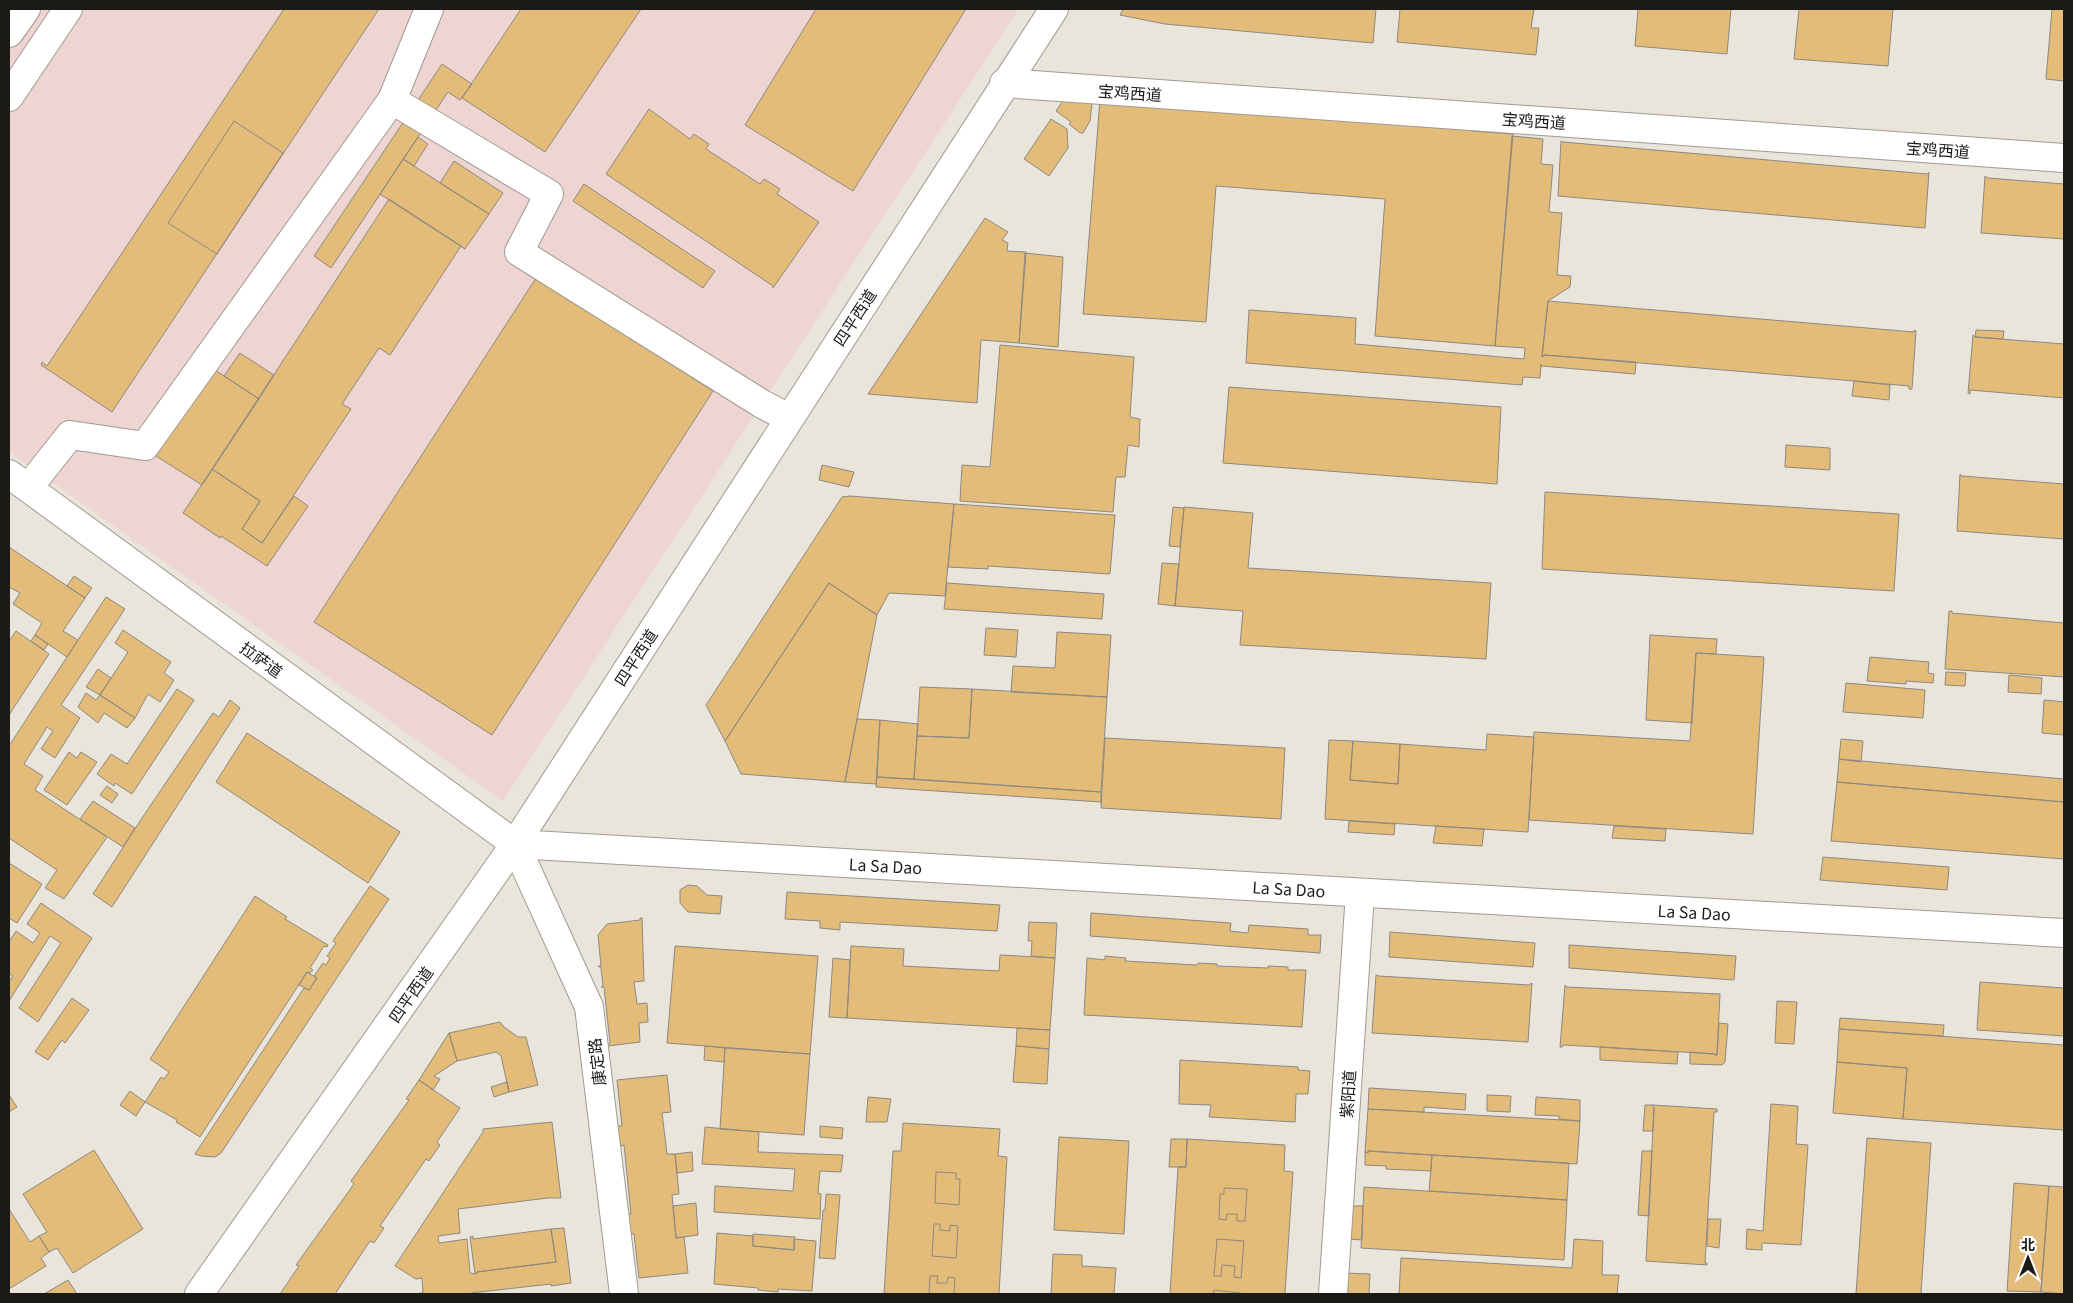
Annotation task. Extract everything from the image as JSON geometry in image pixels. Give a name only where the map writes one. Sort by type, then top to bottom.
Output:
[{"type":"street","points":[[9,33],[26,9]]},
{"type":"street","points":[[9,97],[68,9]]},
{"type":"street","points":[[18,481],[70,436],[145,446],[392,100],[429,9]]},
{"type":"street","name":"四平西道","points":[[199,1294],[515,844],[1004,83],[1054,9]]},
{"type":"street","name":"宝鸡西道","points":[[1004,83],[2064,158]]},
{"type":"street","points":[[392,100],[549,194],[518,252],[789,418]]},
{"type":"street","name":"拉萨道","points":[[18,481],[515,844]]},
{"type":"street","name":"La Sa Dao","points":[[515,844],[2064,933]]},
{"type":"street","name":"康定路","points":[[515,844],[589,1006],[624,1294]]},
{"type":"street","name":"紫阳道","points":[[1333,1294],[1360,893]]},
{"type":"shaded area","points":[[9,9],[1019,9],[503,801],[9,452]]},
{"type":"building","points":[[284,9],[379,9],[112,412],[41,365],[42,362],[47,366]]},
{"type":"building","points":[[521,9],[641,9],[545,152],[462,98]]},
{"type":"building","points":[[816,9],[966,9],[853,191],[745,125]]},
{"type":"building","points":[[1123,9],[1376,9],[1373,43],[1165,24],[1120,15]]},
{"type":"building","points":[[1400,9],[1534,9],[1531,28],[1539,28],[1536,55],[1397,42]]},
{"type":"building","points":[[1638,9],[1731,9],[1727,54],[1635,46]]},
{"type":"building","points":[[1799,9],[1893,9],[1888,66],[1794,59]]},
{"type":"building","points":[[2052,9],[2064,9],[2064,81],[2046,79]]},
{"type":"building","points":[[442,64],[472,84],[460,100],[448,92],[331,268],[314,256]]},
{"type":"building","points":[[1064,99],[1092,102],[1090,121],[1083,133],[1080,133],[1069,124],[1071,122],[1056,111]]},
{"type":"building","points":[[1100,100],[1472,128],[1472,131],[1513,134],[1495,346],[1375,336],[1385,199],[1216,186],[1206,322],[1083,314]]},
{"type":"building","points":[[649,109],[690,139],[694,134],[709,144],[706,149],[760,184],[764,179],[780,189],[777,194],[819,222],[773,288],[773,286],[606,174]]},
{"type":"building","points":[[1051,119],[1067,129],[1068,148],[1049,176],[1024,159]]},
{"type":"building","points":[[234,121],[283,153],[217,254],[168,223]]},
{"type":"building","points":[[1512,136],[1543,139],[1541,164],[1553,165],[1549,212],[1562,213],[1557,275],[1571,276],[1570,287],[1548,301],[1542,357],[1545,355],[1636,362],[1635,374],[1541,366],[1541,364],[1540,378],[1523,377],[1522,385],[1246,363],[1249,310],[1356,318],[1355,344],[1524,359],[1525,348],[1495,346]]},
{"type":"building","points":[[418,137],[428,144],[414,166],[403,159]]},
{"type":"building","points":[[1561,141],[1927,174],[1929,172],[1925,228],[1558,196]]},
{"type":"building","points":[[403,159],[489,214],[465,249],[380,194]]},
{"type":"building","points":[[454,161],[503,193],[489,214],[440,183]]},
{"type":"building","points":[[1985,176],[1988,178],[2064,184],[2064,239],[1981,233]]},
{"type":"building","points":[[584,184],[715,271],[703,288],[573,201]]},
{"type":"building","points":[[389,199],[461,246],[390,355],[379,348],[342,404],[351,409],[262,543],[242,529],[260,501],[212,469]]},
{"type":"building","points":[[985,218],[1008,232],[1002,240],[1008,243],[1007,251],[1026,252],[1019,343],[981,340],[977,403],[868,394]]},
{"type":"building","points":[[1025,253],[1063,257],[1058,347],[1019,343]]},
{"type":"building","points":[[536,278],[713,391],[492,735],[314,622]]},
{"type":"building","points":[[1548,301],[1914,332],[1914,330],[1916,331],[1912,389],[1909,389],[1909,386],[1854,381],[1545,355],[1542,357]]},
{"type":"building","points":[[1976,330],[2004,331],[2003,339],[1975,337]]},
{"type":"building","points":[[1973,335],[1975,337],[2064,344],[2064,398],[1970,390],[1970,394],[1968,393]]},
{"type":"building","points":[[1000,345],[1134,357],[1130,417],[1140,419],[1139,447],[1128,445],[1125,477],[1116,477],[1113,512],[960,501],[962,465],[990,467]]},
{"type":"building","points":[[240,353],[274,375],[259,399],[224,376]]},
{"type":"building","points":[[212,368],[259,399],[202,485],[156,456]]},
{"type":"building","points":[[1854,381],[1890,385],[1889,400],[1852,396]]},
{"type":"building","points":[[1229,387],[1501,407],[1497,484],[1223,463]]},
{"type":"building","points":[[1786,445],[1830,448],[1830,470],[1785,467]]},
{"type":"building","points":[[822,465],[854,472],[849,487],[819,480]]},
{"type":"building","points":[[212,469],[260,501],[242,529],[262,543],[294,496],[308,506],[267,566],[183,513]]},
{"type":"building","points":[[1960,474],[1962,476],[2064,484],[2064,539],[1957,531]]},
{"type":"building","points":[[1545,492],[1899,514],[1894,591],[1542,569]]},
{"type":"building","points":[[842,497],[954,504],[945,596],[889,593],[877,615],[829,583],[725,741],[706,705]]},
{"type":"building","points":[[954,504],[1115,515],[1110,574],[988,566],[988,569],[948,567]]},
{"type":"building","points":[[1173,507],[1184,508],[1180,547],[1169,546]]},
{"type":"building","points":[[1184,507],[1253,513],[1248,568],[1491,583],[1486,659],[1240,645],[1243,611],[1175,606]]},
{"type":"building","points":[[9,547],[85,598],[63,631],[78,640],[67,657],[35,635],[42,623],[13,604],[20,593],[9,587]]},
{"type":"building","points":[[1162,563],[1179,564],[1175,606],[1158,604]]},
{"type":"building","points":[[74,576],[92,588],[85,598],[67,586]]},
{"type":"building","points":[[829,583],[877,615],[845,782],[741,774],[725,741]]},
{"type":"building","points":[[947,583],[1104,594],[1102,619],[944,609]]},
{"type":"building","points":[[106,597],[125,609],[61,705],[80,718],[55,758],[41,749],[53,731],[47,727],[24,764],[43,776],[35,790],[107,837],[64,899],[45,888],[57,870],[9,838],[9,746]]},
{"type":"building","points":[[1949,611],[1952,611],[1952,613],[2064,623],[2064,677],[1945,669]]},
{"type":"building","points":[[986,628],[1018,630],[1016,657],[984,655]]},
{"type":"building","points":[[123,630],[171,662],[164,673],[174,680],[160,702],[148,694],[135,718],[100,695],[128,652],[115,643]]},
{"type":"building","points":[[16,631],[49,654],[9,715],[9,641]]},
{"type":"building","points":[[1057,632],[1111,635],[1107,697],[1011,692],[1013,666],[1055,668]]},
{"type":"building","points":[[35,635],[48,644],[44,650],[31,641]]},
{"type":"building","points":[[1650,635],[1717,639],[1716,654],[1696,653],[1692,723],[1646,720]]},
{"type":"building","points":[[1696,653],[1764,657],[1753,834],[1529,820],[1534,732],[1690,741]]},
{"type":"building","points":[[1870,657],[1929,662],[1928,673],[1934,674],[1933,683],[1906,681],[1906,684],[1867,681]]},
{"type":"building","points":[[98,669],[111,678],[100,695],[86,687]]},
{"type":"building","points":[[1946,672],[1966,673],[1965,686],[1945,685]]},
{"type":"building","points":[[2009,675],[2042,678],[2041,694],[2008,692]]},
{"type":"building","points":[[1846,683],[1925,690],[1923,718],[1843,712]]},
{"type":"building","points":[[920,687],[972,689],[969,738],[917,736]]},
{"type":"building","points":[[177,689],[194,700],[132,794],[115,783],[114,786],[97,774],[111,754],[127,764]]},
{"type":"building","points":[[972,689],[1107,697],[1101,792],[914,779],[917,736],[969,738]]},
{"type":"building","points":[[86,693],[96,700],[100,695],[135,718],[127,728],[104,713],[98,723],[78,707]]},
{"type":"building","points":[[230,700],[240,708],[112,907],[93,894],[213,713],[219,717]]},
{"type":"building","points":[[2044,700],[2064,702],[2064,735],[2042,733]]},
{"type":"building","points":[[857,719],[880,720],[876,784],[845,782]]},
{"type":"building","points":[[880,720],[918,724],[914,779],[877,777]]},
{"type":"building","points":[[247,733],[400,832],[368,883],[216,782]]},
{"type":"building","points":[[1487,734],[1534,737],[1528,832],[1325,819],[1329,740],[1353,741],[1350,780],[1398,784],[1400,744],[1486,750]]},
{"type":"building","points":[[1105,738],[1285,748],[1281,819],[1101,808]]},
{"type":"building","points":[[1841,739],[1863,741],[1861,762],[1839,759]]},
{"type":"building","points":[[1353,741],[1400,744],[1398,784],[1350,780]]},
{"type":"building","points":[[69,752],[77,758],[81,752],[97,762],[67,805],[44,790]]},
{"type":"building","points":[[1839,759],[2064,779],[2064,802],[1837,782]]},
{"type":"building","points":[[877,777],[1101,792],[1101,802],[876,787]]},
{"type":"building","points":[[1837,782],[2064,802],[2064,859],[1831,841]]},
{"type":"building","points":[[107,786],[118,794],[112,803],[100,795]]},
{"type":"building","points":[[93,801],[135,828],[123,847],[80,819]]},
{"type":"building","points":[[1349,821],[1395,824],[1394,835],[1348,832]]},
{"type":"building","points":[[1436,826],[1484,829],[1482,846],[1433,843]]},
{"type":"building","points":[[1614,826],[1666,829],[1665,841],[1612,838]]},
{"type":"building","points":[[1823,857],[1949,867],[1947,890],[1820,880]]},
{"type":"building","points":[[9,863],[42,884],[17,923],[9,918]]},
{"type":"building","points":[[688,885],[697,886],[707,895],[722,896],[720,914],[688,912],[680,903],[680,890]]},
{"type":"building","points":[[370,886],[389,899],[221,1153],[215,1157],[195,1154],[304,988],[309,990],[317,978],[314,976],[323,963],[326,965],[330,958],[327,956],[336,943],[333,941]]},
{"type":"building","points":[[787,892],[1000,905],[997,931],[840,922],[840,930],[820,928],[820,921],[785,919]]},
{"type":"building","points":[[255,896],[287,917],[285,919],[328,945],[327,947],[324,946],[310,968],[313,970],[310,973],[307,972],[200,1137],[176,1122],[177,1120],[145,1102],[161,1077],[164,1079],[169,1072],[150,1059]]},
{"type":"building","points":[[41,903],[92,938],[38,1022],[19,1008],[61,943],[50,936],[9,1001],[9,982],[13,976],[9,973],[9,942],[16,931],[33,943],[40,933],[27,924]]},
{"type":"building","points":[[1091,913],[1231,923],[1230,931],[1248,933],[1249,925],[1308,929],[1308,935],[1321,935],[1320,953],[1090,936]]},
{"type":"building","points":[[642,918],[644,981],[634,982],[637,1004],[647,1003],[648,1022],[639,1023],[640,1042],[608,1046],[610,1043],[604,987],[601,987],[603,985],[601,968],[598,966],[601,966],[598,935],[607,924],[640,920]]},
{"type":"building","points":[[1029,922],[1057,923],[1055,958],[1031,956],[1032,941],[1028,941]]},
{"type":"building","points":[[1390,932],[1535,943],[1533,967],[1389,957]]},
{"type":"building","points":[[1569,945],[1736,956],[1734,980],[1569,968]]},
{"type":"building","points":[[675,946],[818,956],[810,1054],[667,1043]]},
{"type":"building","points":[[851,946],[904,949],[903,966],[999,971],[1000,955],[1055,958],[1050,1030],[847,1018]]},
{"type":"building","points":[[1105,956],[1126,958],[1125,961],[1197,965],[1198,963],[1217,964],[1217,966],[1268,968],[1268,966],[1288,967],[1288,970],[1306,970],[1302,1027],[1084,1015],[1087,958],[1105,960]]},
{"type":"building","points":[[833,958],[850,960],[847,1018],[829,1017]]},
{"type":"building","points":[[307,972],[317,978],[309,990],[299,985]]},
{"type":"building","points":[[1376,975],[1529,985],[1532,983],[1528,1042],[1372,1033]]},
{"type":"building","points":[[1980,982],[2064,988],[2064,1036],[1977,1030]]},
{"type":"building","points":[[1565,985],[1566,987],[1720,994],[1717,1055],[1563,1045],[1560,1047]]},
{"type":"building","points":[[72,998],[89,1010],[65,1043],[62,1040],[48,1060],[35,1052]]},
{"type":"building","points":[[1777,1001],[1797,1002],[1794,1044],[1775,1043]]},
{"type":"building","points":[[1840,1018],[1944,1025],[1943,1036],[1839,1029]]},
{"type":"building","points":[[500,1022],[518,1037],[526,1037],[538,1085],[509,1092],[501,1056],[496,1052],[457,1061],[449,1033]]},
{"type":"building","points":[[1719,1023],[1728,1024],[1725,1062],[1722,1065],[1690,1064],[1690,1052],[1717,1055]]},
{"type":"building","points":[[1017,1028],[1050,1030],[1049,1049],[1016,1046]]},
{"type":"building","points":[[1839,1029],[2064,1045],[2064,1130],[1903,1119],[1907,1068],[1837,1062]]},
{"type":"building","points":[[449,1033],[457,1061],[434,1076],[440,1079],[433,1090],[419,1080]]},
{"type":"building","points":[[705,1046],[725,1048],[724,1062],[704,1060]]},
{"type":"building","points":[[1016,1046],[1049,1049],[1047,1084],[1013,1082]]},
{"type":"building","points":[[1600,1047],[1678,1052],[1677,1064],[1600,1060]]},
{"type":"building","points":[[725,1048],[810,1054],[804,1135],[720,1129]]},
{"type":"building","points":[[1180,1060],[1298,1067],[1298,1070],[1310,1071],[1308,1094],[1296,1094],[1295,1122],[1209,1117],[1211,1105],[1179,1104]]},
{"type":"building","points":[[1837,1062],[1907,1068],[1903,1119],[1833,1113]]},
{"type":"building","points":[[667,1075],[671,1112],[662,1113],[667,1154],[675,1154],[679,1194],[672,1195],[676,1238],[684,1237],[688,1273],[639,1278],[634,1234],[629,1234],[627,1214],[631,1214],[624,1145],[620,1146],[617,1126],[622,1126],[617,1080]]},
{"type":"building","points":[[419,1080],[460,1108],[437,1142],[440,1145],[429,1161],[426,1159],[380,1226],[384,1228],[374,1243],[370,1241],[335,1294],[280,1294],[299,1266],[296,1265],[354,1184],[351,1181],[409,1100],[406,1099]]},
{"type":"building","points":[[507,1082],[509,1092],[494,1097],[491,1087]]},
{"type":"building","points":[[1369,1088],[1466,1094],[1465,1110],[1424,1107],[1424,1112],[1368,1109]]},
{"type":"building","points":[[130,1091],[145,1102],[136,1116],[120,1105]]},
{"type":"building","points":[[9,1095],[17,1107],[9,1112]]},
{"type":"building","points":[[1487,1095],[1511,1096],[1510,1112],[1487,1111]]},
{"type":"building","points":[[868,1097],[891,1099],[887,1122],[866,1122]]},
{"type":"building","points":[[1536,1097],[1580,1100],[1580,1121],[1559,1119],[1559,1116],[1535,1115]]},
{"type":"building","points":[[1771,1104],[1798,1106],[1796,1144],[1808,1145],[1801,1245],[1762,1243],[1762,1250],[1746,1249],[1747,1229],[1763,1231]]},
{"type":"building","points":[[1645,1105],[1653,1105],[1653,1131],[1643,1131]]},
{"type":"building","points":[[1653,1105],[1717,1109],[1717,1112],[1714,1112],[1705,1263],[1707,1265],[1646,1261]]},
{"type":"building","points":[[1368,1109],[1580,1121],[1577,1164],[1368,1151],[1368,1153],[1365,1152]]},
{"type":"building","points":[[552,1122],[561,1198],[458,1209],[460,1233],[438,1236],[439,1243],[467,1239],[470,1273],[476,1274],[477,1272],[556,1262],[551,1229],[564,1228],[571,1283],[471,1294],[409,1294],[423,1293],[422,1278],[416,1279],[395,1266],[483,1132],[483,1129]]},
{"type":"building","points":[[903,1123],[1000,1129],[998,1156],[1007,1157],[999,1294],[884,1294],[893,1151],[901,1151]]},
{"type":"building","points":[[820,1126],[843,1128],[842,1139],[820,1137]]},
{"type":"building","points":[[705,1127],[759,1132],[758,1152],[843,1155],[841,1172],[820,1171],[818,1193],[821,1194],[820,1219],[714,1212],[715,1186],[793,1191],[795,1169],[702,1164]]},
{"type":"building","points":[[1059,1137],[1129,1141],[1124,1234],[1054,1230]]},
{"type":"building","points":[[1867,1138],[1931,1143],[1921,1294],[1856,1294]]},
{"type":"building","points":[[1171,1139],[1187,1139],[1186,1167],[1169,1167]]},
{"type":"building","points":[[1187,1139],[1285,1145],[1284,1171],[1293,1172],[1285,1294],[1170,1294],[1178,1167],[1186,1167]]},
{"type":"building","points":[[94,1150],[143,1229],[73,1273],[57,1248],[49,1252],[39,1236],[47,1232],[23,1194]]},
{"type":"building","points":[[1368,1151],[1432,1155],[1431,1171],[1386,1169],[1386,1166],[1365,1165],[1365,1152],[1368,1153]]},
{"type":"building","points":[[1642,1151],[1652,1151],[1649,1216],[1638,1215]]},
{"type":"building","points":[[692,1152],[693,1171],[677,1173],[675,1154]]},
{"type":"building","points":[[1432,1155],[1569,1163],[1567,1200],[1429,1191]]},
{"type":"building","points":[[936,1172],[956,1173],[956,1179],[960,1179],[959,1205],[935,1203]]},
{"type":"building","points":[[2014,1183],[2049,1186],[2041,1292],[2007,1291]]},
{"type":"building","points":[[2049,1186],[2064,1187],[2064,1294],[2041,1292]]},
{"type":"building","points":[[1364,1187],[1567,1200],[1564,1260],[1361,1248]]},
{"type":"building","points":[[1224,1188],[1247,1189],[1245,1221],[1237,1221],[1237,1214],[1227,1214],[1226,1220],[1219,1219],[1220,1194],[1224,1194]]},
{"type":"building","points":[[826,1194],[840,1195],[835,1259],[819,1258]]},
{"type":"building","points":[[696,1203],[698,1235],[676,1238],[673,1206]]},
{"type":"building","points":[[1350,1206],[1363,1206],[1362,1240],[1349,1239]]},
{"type":"building","points":[[9,1209],[30,1242],[39,1236],[49,1252],[41,1258],[46,1266],[9,1289]]},
{"type":"building","points":[[1708,1219],[1721,1219],[1719,1248],[1707,1246]]},
{"type":"building","points":[[934,1224],[940,1224],[940,1230],[950,1231],[950,1225],[958,1226],[956,1258],[932,1256]]},
{"type":"building","points":[[551,1229],[556,1262],[477,1272],[475,1274],[470,1237],[473,1236],[473,1239]]},
{"type":"building","points":[[717,1233],[753,1236],[753,1246],[794,1250],[794,1239],[816,1241],[812,1291],[778,1289],[778,1292],[714,1284]]},
{"type":"building","points":[[753,1234],[795,1237],[794,1250],[753,1246]]},
{"type":"building","points":[[1217,1239],[1244,1241],[1241,1278],[1234,1277],[1235,1266],[1222,1265],[1221,1276],[1214,1276]]},
{"type":"building","points":[[1574,1239],[1603,1241],[1602,1275],[1619,1275],[1617,1294],[1399,1294],[1401,1258],[1572,1268]]},
{"type":"building","points":[[1053,1254],[1082,1255],[1082,1266],[1116,1268],[1114,1294],[1051,1294]]},
{"type":"building","points":[[1345,1273],[1370,1274],[1369,1294],[1344,1294]]},
{"type":"building","points":[[930,1276],[938,1276],[937,1283],[947,1283],[948,1277],[955,1278],[954,1294],[929,1294]]},
{"type":"building","points":[[68,1280],[77,1294],[44,1294]]},
{"type":"building","points":[[1214,1290],[1241,1293],[1241,1294],[1213,1294]]}]
